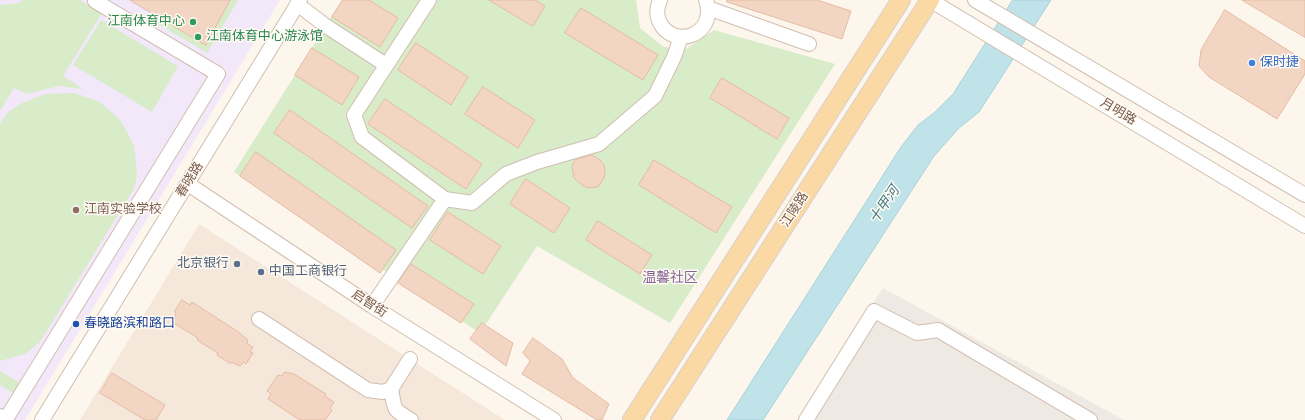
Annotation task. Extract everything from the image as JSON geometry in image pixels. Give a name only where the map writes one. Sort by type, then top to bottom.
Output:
[{"type":"main road","name":"江陵路","points":[[632,420],[901,0]]},
{"type":"main road","name":"江陵路","points":[[660,420],[930,0]]},
{"type":"street","points":[[428,0],[354,115],[362,137],[445,199],[472,203],[506,174],[537,162],[599,144],[655,96],[674,57],[681,37]]},
{"type":"street","points":[[660,0],[657,11],[658,19],[662,26],[673,35],[681,37],[688,36],[696,34],[702,29],[706,23],[708,15],[707,4],[809,44]]},
{"type":"street","name":"月明路","points":[[930,0],[1022,54],[1305,226]]},
{"type":"street","name":"月明路","points":[[975,0],[1305,195]]},
{"type":"street","points":[[0,416],[6,419],[218,74],[95,1]]},
{"type":"street","points":[[299,2],[326,26],[386,65]]},
{"type":"street","name":"春晓路","points":[[42,420],[299,2]]},
{"type":"street","name":"启智街","points":[[188,184],[372,306],[554,420]]},
{"type":"street","points":[[372,306],[445,199]]},
{"type":"street","points":[[806,420],[874,311],[917,333],[938,330],[1090,420]]},
{"type":"street","points":[[259,319],[368,390],[383,392],[391,389],[410,359]]},
{"type":"street","points":[[391,389],[396,412],[410,420]]},
{"type":"shaded area","name":"江南实验学校","points":[[0,0],[280,0],[25,420],[0,420]]},
{"type":"shaded area","points":[[199,224],[505,420],[80,420]]},
{"type":"shaded area","points":[[883,288],[1124,420],[797,420]]},
{"type":"green space","points":[[23,0],[80,0],[102,13],[63,76],[83,89],[59,86],[27,94],[14,88],[0,111],[0,5],[18,3]]},
{"type":"green space","name":"江南体育中心游泳馆","points":[[166,0],[238,0],[207,53],[153,21]]},
{"type":"green space","points":[[342,0],[636,0],[640,28],[664,47],[686,49],[714,30],[835,64],[670,323],[537,246],[480,333],[234,172]]},
{"type":"green space","points":[[101,20],[178,66],[152,112],[73,65]]},
{"type":"green space","points":[[74,93],[100,102],[121,121],[134,146],[137,172],[135,187],[40,342],[25,354],[0,361],[0,124],[7,113],[20,104],[45,94]]},
{"type":"green space","points":[[0,371],[22,384],[15,394],[0,385]]},
{"type":"water","name":"十甲河","points":[[1013,0],[1051,0],[979,112],[959,128],[934,156],[763,420],[727,420],[901,147],[918,125],[934,113],[953,94]]},
{"type":"building","name":"江南体育中心游泳馆","points":[[130,0],[230,0],[206,45]]},
{"type":"building","points":[[343,0],[369,0],[398,18],[380,47],[332,17]]},
{"type":"building","points":[[489,0],[535,0],[545,6],[533,26]]},
{"type":"building","points":[[727,0],[817,0],[851,11],[842,39],[727,2]]},
{"type":"building","points":[[1242,0],[1305,0],[1305,37]]},
{"type":"building","points":[[581,8],[658,55],[643,80],[565,33]]},
{"type":"building","name":"保时捷","points":[[1225,10],[1305,61],[1305,74],[1277,119],[1209,77],[1199,66],[1201,50]]},
{"type":"building","points":[[416,43],[468,77],[451,105],[398,70]]},
{"type":"building","points":[[312,48],[359,77],[342,105],[295,75]]},
{"type":"building","points":[[722,78],[789,118],[777,139],[710,98]]},
{"type":"building","points":[[483,87],[535,120],[518,148],[465,114]]},
{"type":"building","points":[[385,99],[482,164],[466,189],[368,124]]},
{"type":"building","points":[[290,110],[428,206],[412,228],[274,133]]},
{"type":"building","points":[[256,152],[396,250],[380,273],[240,176]]},
{"type":"building","points":[[592,155],[600,160],[604,165],[605,173],[604,178],[598,187],[587,188],[574,178],[572,167],[575,160]]},
{"type":"building","points":[[654,160],[732,207],[716,233],[639,185]]},
{"type":"building","points":[[526,179],[570,208],[554,233],[510,204]]},
{"type":"building","points":[[448,212],[501,246],[483,274],[430,240]]},
{"type":"building","points":[[598,221],[652,255],[640,274],[586,240]]},
{"type":"building","points":[[411,264],[474,304],[461,323],[398,283]]},
{"type":"building","points":[[182,300],[190,305],[192,302],[237,331],[248,340],[247,344],[253,347],[250,352],[253,353],[246,364],[244,362],[240,366],[234,363],[229,363],[217,355],[218,353],[197,340],[198,338],[172,322],[176,315],[175,311]]},
{"type":"building","points":[[482,323],[513,343],[506,366],[470,339]]},
{"type":"building","points":[[533,338],[562,359],[573,378],[609,404],[602,420],[597,420],[522,374],[530,361],[523,353]]},
{"type":"building","points":[[285,372],[294,374],[326,394],[325,396],[334,402],[330,408],[332,410],[325,420],[300,420],[268,399],[271,394],[267,391],[278,375],[281,376]]},
{"type":"building","points":[[112,373],[165,405],[156,420],[145,420],[100,393]]},
{"type":"place","name":"江南体育中心","points":[[193,22]]},
{"type":"place","name":"江南体育中心游泳馆","points":[[198,37]]},
{"type":"place","name":"保时捷","points":[[1252,63]]},
{"type":"place","name":"江南实验学校","points":[[76,210]]},
{"type":"place","name":"北京银行","points":[[237,264]]},
{"type":"place","name":"中国工商银行","points":[[261,272]]},
{"type":"place","name":"春晓路滨和路口","points":[[76,324]]},
{"type":"district","name":"温馨社区","points":[[670,278]]}]
